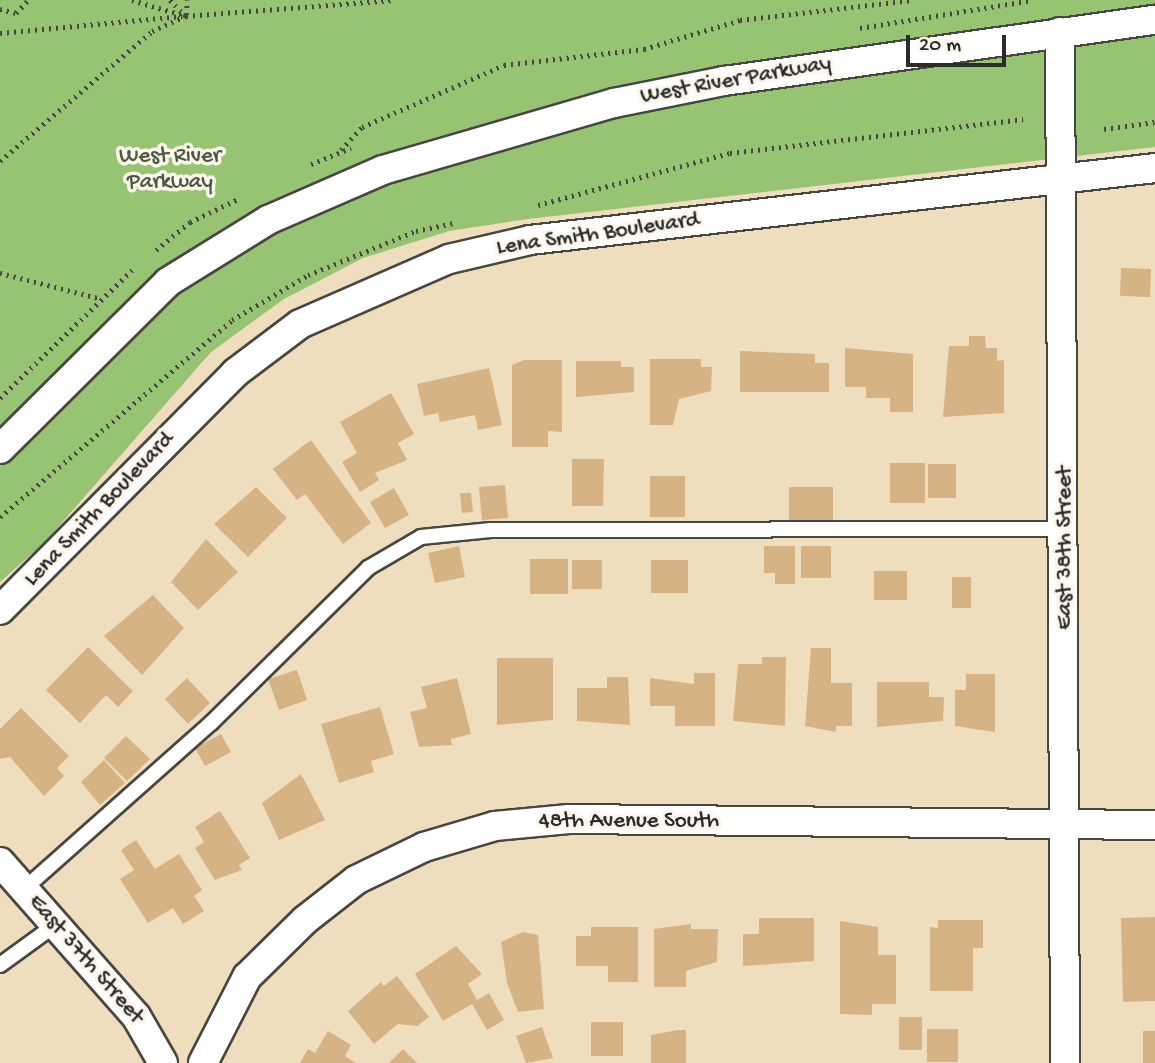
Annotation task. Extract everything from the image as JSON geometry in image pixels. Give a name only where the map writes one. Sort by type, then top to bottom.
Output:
[{"type":"street","name":"West River Parkway","points":[[0,449],[168,282],[268,220],[383,170],[601,107],[710,84],[1155,20]]},
{"type":"street","name":"East 38th Street","points":[[1060,32],[1066,529],[1065,1063]]},
{"type":"street","name":"Lena Smith Boulevard","points":[[0,610],[235,373],[300,324],[377,287],[449,259],[530,240],[1155,168]]},
{"type":"street","name":"48th Avenue South","points":[[203,1063],[247,977],[305,920],[368,874],[424,846],[495,826],[569,820],[1066,828],[1155,825]]},
{"type":"street","name":"East 37th Street","points":[[0,862],[136,1016],[163,1063]]},
{"type":"lane","points":[[24,889],[211,723],[368,568],[421,537],[491,530],[1066,529]]},
{"type":"lane","points":[[0,965],[55,925]]},
{"type":"path","points":[[0,9],[16,13],[28,0]]},
{"type":"path","points":[[132,0],[186,16]]},
{"type":"path","points":[[170,0],[186,16]]},
{"type":"path","points":[[186,16],[187,0]]},
{"type":"path","points":[[0,33],[393,0]]},
{"type":"path","points":[[340,151],[362,127],[504,65],[644,49],[740,20],[912,0]]},
{"type":"path","points":[[1010,0],[1032,0]]},
{"type":"path","points":[[0,161],[152,31],[186,16]]},
{"type":"path","points":[[1104,129],[1155,122]]},
{"type":"path","points":[[0,273],[98,298]]},
{"type":"green space","name":"West River Parkway","points":[[0,0],[1155,0],[1155,147],[528,219],[449,231],[363,258],[284,299],[211,352],[45,542],[0,582]]},
{"type":"building","points":[[1121,268],[1151,269],[1150,297],[1120,296]]},
{"type":"building","points":[[969,336],[985,336],[986,348],[997,348],[997,361],[1004,360],[1004,413],[943,417],[949,346],[969,346]]},
{"type":"building","points":[[845,348],[913,354],[913,412],[890,412],[890,398],[866,398],[866,387],[845,387]]},
{"type":"building","points":[[740,351],[815,354],[815,363],[829,363],[829,392],[740,392]]},
{"type":"building","points":[[650,359],[701,359],[701,367],[712,367],[711,391],[679,399],[673,425],[650,425]]},
{"type":"building","points":[[524,360],[562,360],[562,432],[548,431],[548,447],[512,447],[512,365]]},
{"type":"building","points":[[576,361],[621,361],[621,367],[634,367],[634,392],[576,397]]},
{"type":"building","points":[[489,368],[502,425],[478,430],[475,415],[440,422],[438,413],[424,416],[417,384]]},
{"type":"building","points":[[391,393],[414,434],[398,443],[407,460],[375,473],[379,480],[360,492],[342,462],[357,453],[340,422]]},
{"type":"building","points":[[311,440],[371,523],[343,544],[305,494],[297,500],[273,469]]},
{"type":"building","points":[[572,459],[604,459],[603,506],[572,506]]},
{"type":"building","points":[[890,463],[925,463],[925,503],[890,503]]},
{"type":"building","points":[[928,464],[956,464],[956,498],[928,498]]},
{"type":"building","points":[[650,476],[685,476],[685,517],[650,517]]},
{"type":"building","points":[[505,485],[508,518],[482,520],[479,487]]},
{"type":"building","points":[[256,487],[287,518],[248,557],[214,524]]},
{"type":"building","points":[[789,487],[833,487],[833,521],[789,521]]},
{"type":"building","points":[[394,488],[409,515],[385,528],[370,502]]},
{"type":"building","points":[[460,493],[471,493],[473,512],[462,513]]},
{"type":"building","points":[[206,539],[238,572],[198,610],[171,582]]},
{"type":"building","points":[[459,546],[465,577],[435,583],[428,553]]},
{"type":"building","points":[[764,546],[795,546],[795,584],[775,584],[775,573],[764,573]]},
{"type":"building","points":[[801,546],[831,546],[831,578],[801,578]]},
{"type":"building","points":[[530,559],[568,559],[568,594],[530,594]]},
{"type":"building","points":[[572,560],[602,560],[602,589],[572,589]]},
{"type":"building","points":[[651,560],[688,560],[688,593],[651,593]]},
{"type":"building","points":[[874,571],[907,571],[907,600],[874,600]]},
{"type":"building","points":[[952,577],[971,577],[971,608],[952,608]]},
{"type":"building","points":[[153,595],[184,628],[142,675],[104,636]]},
{"type":"building","points":[[88,647],[133,691],[118,707],[106,695],[80,723],[46,690]]},
{"type":"building","points":[[811,648],[831,648],[831,683],[852,683],[852,726],[836,726],[836,732],[805,726]]},
{"type":"building","points":[[762,657],[786,657],[785,726],[733,721],[738,664],[762,664]]},
{"type":"building","points":[[497,658],[553,658],[553,720],[497,725]]},
{"type":"building","points":[[297,670],[307,700],[279,710],[268,679]]},
{"type":"building","points":[[694,673],[715,673],[715,726],[675,726],[675,706],[650,706],[650,678],[694,684]]},
{"type":"building","points":[[966,674],[995,674],[995,732],[955,726],[955,690],[966,690]]},
{"type":"building","points":[[607,677],[628,677],[630,725],[577,721],[577,688],[607,688]]},
{"type":"building","points":[[187,678],[210,703],[188,724],[165,699]]},
{"type":"building","points":[[457,678],[471,734],[451,739],[452,745],[419,747],[410,712],[427,708],[421,687]]},
{"type":"building","points":[[877,682],[929,682],[929,697],[944,697],[943,721],[877,727]]},
{"type":"building","points":[[380,707],[394,754],[371,761],[374,772],[339,783],[321,724]]},
{"type":"building","points":[[21,708],[69,756],[57,768],[64,776],[44,796],[10,757],[0,759],[0,729]]},
{"type":"building","points":[[221,734],[231,752],[205,766],[195,748]]},
{"type":"building","points":[[126,736],[150,759],[127,781],[104,758]]},
{"type":"building","points":[[104,760],[125,783],[100,805],[81,782]]},
{"type":"building","points":[[301,774],[325,820],[279,840],[262,803]]},
{"type":"building","points":[[220,811],[250,858],[239,865],[242,870],[215,880],[195,848],[204,842],[195,827]]},
{"type":"building","points":[[136,840],[155,869],[179,854],[202,890],[194,896],[204,911],[183,924],[173,908],[148,923],[120,879],[134,870],[121,850]]},
{"type":"building","points":[[1155,917],[1155,1001],[1123,1002],[1121,918]]},
{"type":"building","points":[[759,918],[814,918],[814,961],[743,966],[743,934],[759,934]]},
{"type":"building","points":[[938,920],[983,920],[983,948],[973,948],[973,991],[930,991],[930,927],[938,928]]},
{"type":"building","points":[[840,921],[878,927],[878,955],[896,955],[896,1004],[872,1004],[872,1015],[840,1014]]},
{"type":"building","points":[[691,924],[691,929],[718,929],[717,962],[686,971],[686,987],[654,987],[654,929]]},
{"type":"building","points":[[591,927],[638,927],[638,982],[608,982],[608,966],[576,966],[576,936],[591,936]]},
{"type":"building","points":[[523,932],[538,935],[544,1009],[518,1012],[507,983],[501,942]]},
{"type":"building","points":[[456,946],[482,974],[468,984],[477,1000],[489,993],[504,1020],[487,1030],[472,1004],[443,1021],[415,974]]},
{"type":"building","points":[[397,976],[429,1017],[417,1026],[398,1024],[374,1044],[348,1011],[381,982],[384,986]]},
{"type":"building","points":[[899,1017],[922,1017],[922,1050],[899,1050]]},
{"type":"building","points":[[591,1022],[623,1022],[623,1056],[591,1056]]},
{"type":"building","points":[[542,1027],[553,1058],[526,1063],[516,1036]]},
{"type":"building","points":[[927,1029],[958,1029],[958,1062],[927,1062]]},
{"type":"building","points":[[686,1030],[686,1063],[651,1063],[651,1035]]},
{"type":"building","points":[[328,1031],[351,1045],[345,1056],[356,1063],[300,1063],[308,1049],[315,1053]]},
{"type":"building","points":[[1143,1031],[1155,1031],[1155,1063],[1143,1063]]},
{"type":"building","points":[[403,1049],[417,1063],[389,1063]]}]
